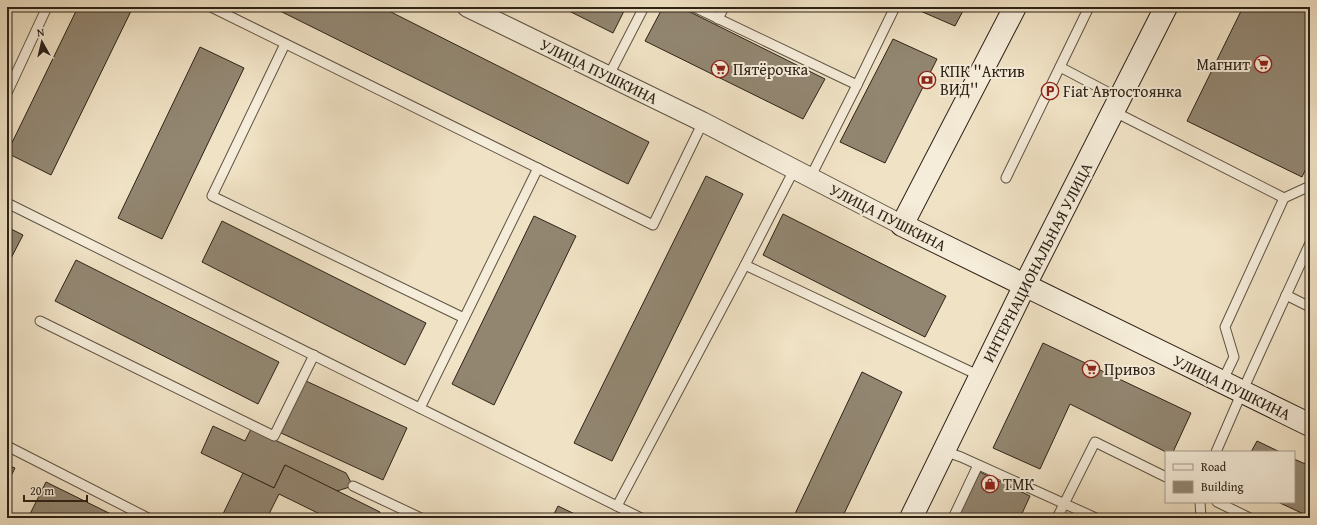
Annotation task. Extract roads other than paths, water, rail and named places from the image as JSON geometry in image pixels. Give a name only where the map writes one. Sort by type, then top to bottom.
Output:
[{"type":"main road","points":[[902,225],[1015,7]]},
{"type":"main road","name":"ИНТЕРНАЦИОНАЛЬНАЯ УЛИЦА","points":[[911,518],[1025,285],[1166,7]]},
{"type":"main road","name":"УЛИЦА ПУШКИНА","points":[[902,225],[1310,425]]},
{"type":"street","name":"УЛИЦА ПУШКИНА","points":[[467,7],[702,122],[902,225]]},
{"type":"lane","points":[[7,93],[47,7]]},
{"type":"lane","points":[[211,7],[653,225],[702,122]]},
{"type":"lane","points":[[608,75],[644,7]]},
{"type":"lane","points":[[694,7],[857,85]]},
{"type":"lane","points":[[718,19],[724,7]]},
{"type":"lane","points":[[617,506],[745,265],[857,85],[895,7]]},
{"type":"lane","points":[[1006,178],[1089,7]]},
{"type":"lane","points":[[286,44],[212,196],[464,318]]},
{"type":"lane","points":[[1060,66],[1116,105],[1284,198]]},
{"type":"lane","points":[[420,408],[538,168]]},
{"type":"lane","points":[[1222,382],[1234,357],[1225,327],[1284,198],[1310,186]]},
{"type":"lane","points":[[7,203],[641,518]]},
{"type":"lane","points":[[1216,451],[1310,243]]},
{"type":"lane","points":[[745,265],[980,376]]},
{"type":"lane","points":[[1286,295],[1310,307]]},
{"type":"lane","points":[[40,321],[274,436],[314,355]]},
{"type":"lane","points":[[1057,518],[1095,442],[1165,477]]},
{"type":"lane","points":[[7,446],[148,518]]},
{"type":"lane","points":[[944,451],[1096,518]]},
{"type":"lane","points":[[953,518],[978,465]]},
{"type":"lane","points":[[353,486],[421,518]]},
{"type":"lane","points":[[1200,503],[1201,518]]},
{"type":"lane","points":[[1219,503],[1250,518]]},
{"type":"place","name":"Магнит","points":[[1263,64]]},
{"type":"place","name":"Пятёрочка","points":[[720,69]]},
{"type":"place","name":"КПК ''Актив ВИД''","points":[[927,80]]},
{"type":"place","name":"Fiat Автостоянка","points":[[1050,91]]},
{"type":"place","name":"Привоз","points":[[1091,369]]},
{"type":"place","name":"ТМК","points":[[990,484]]}]
